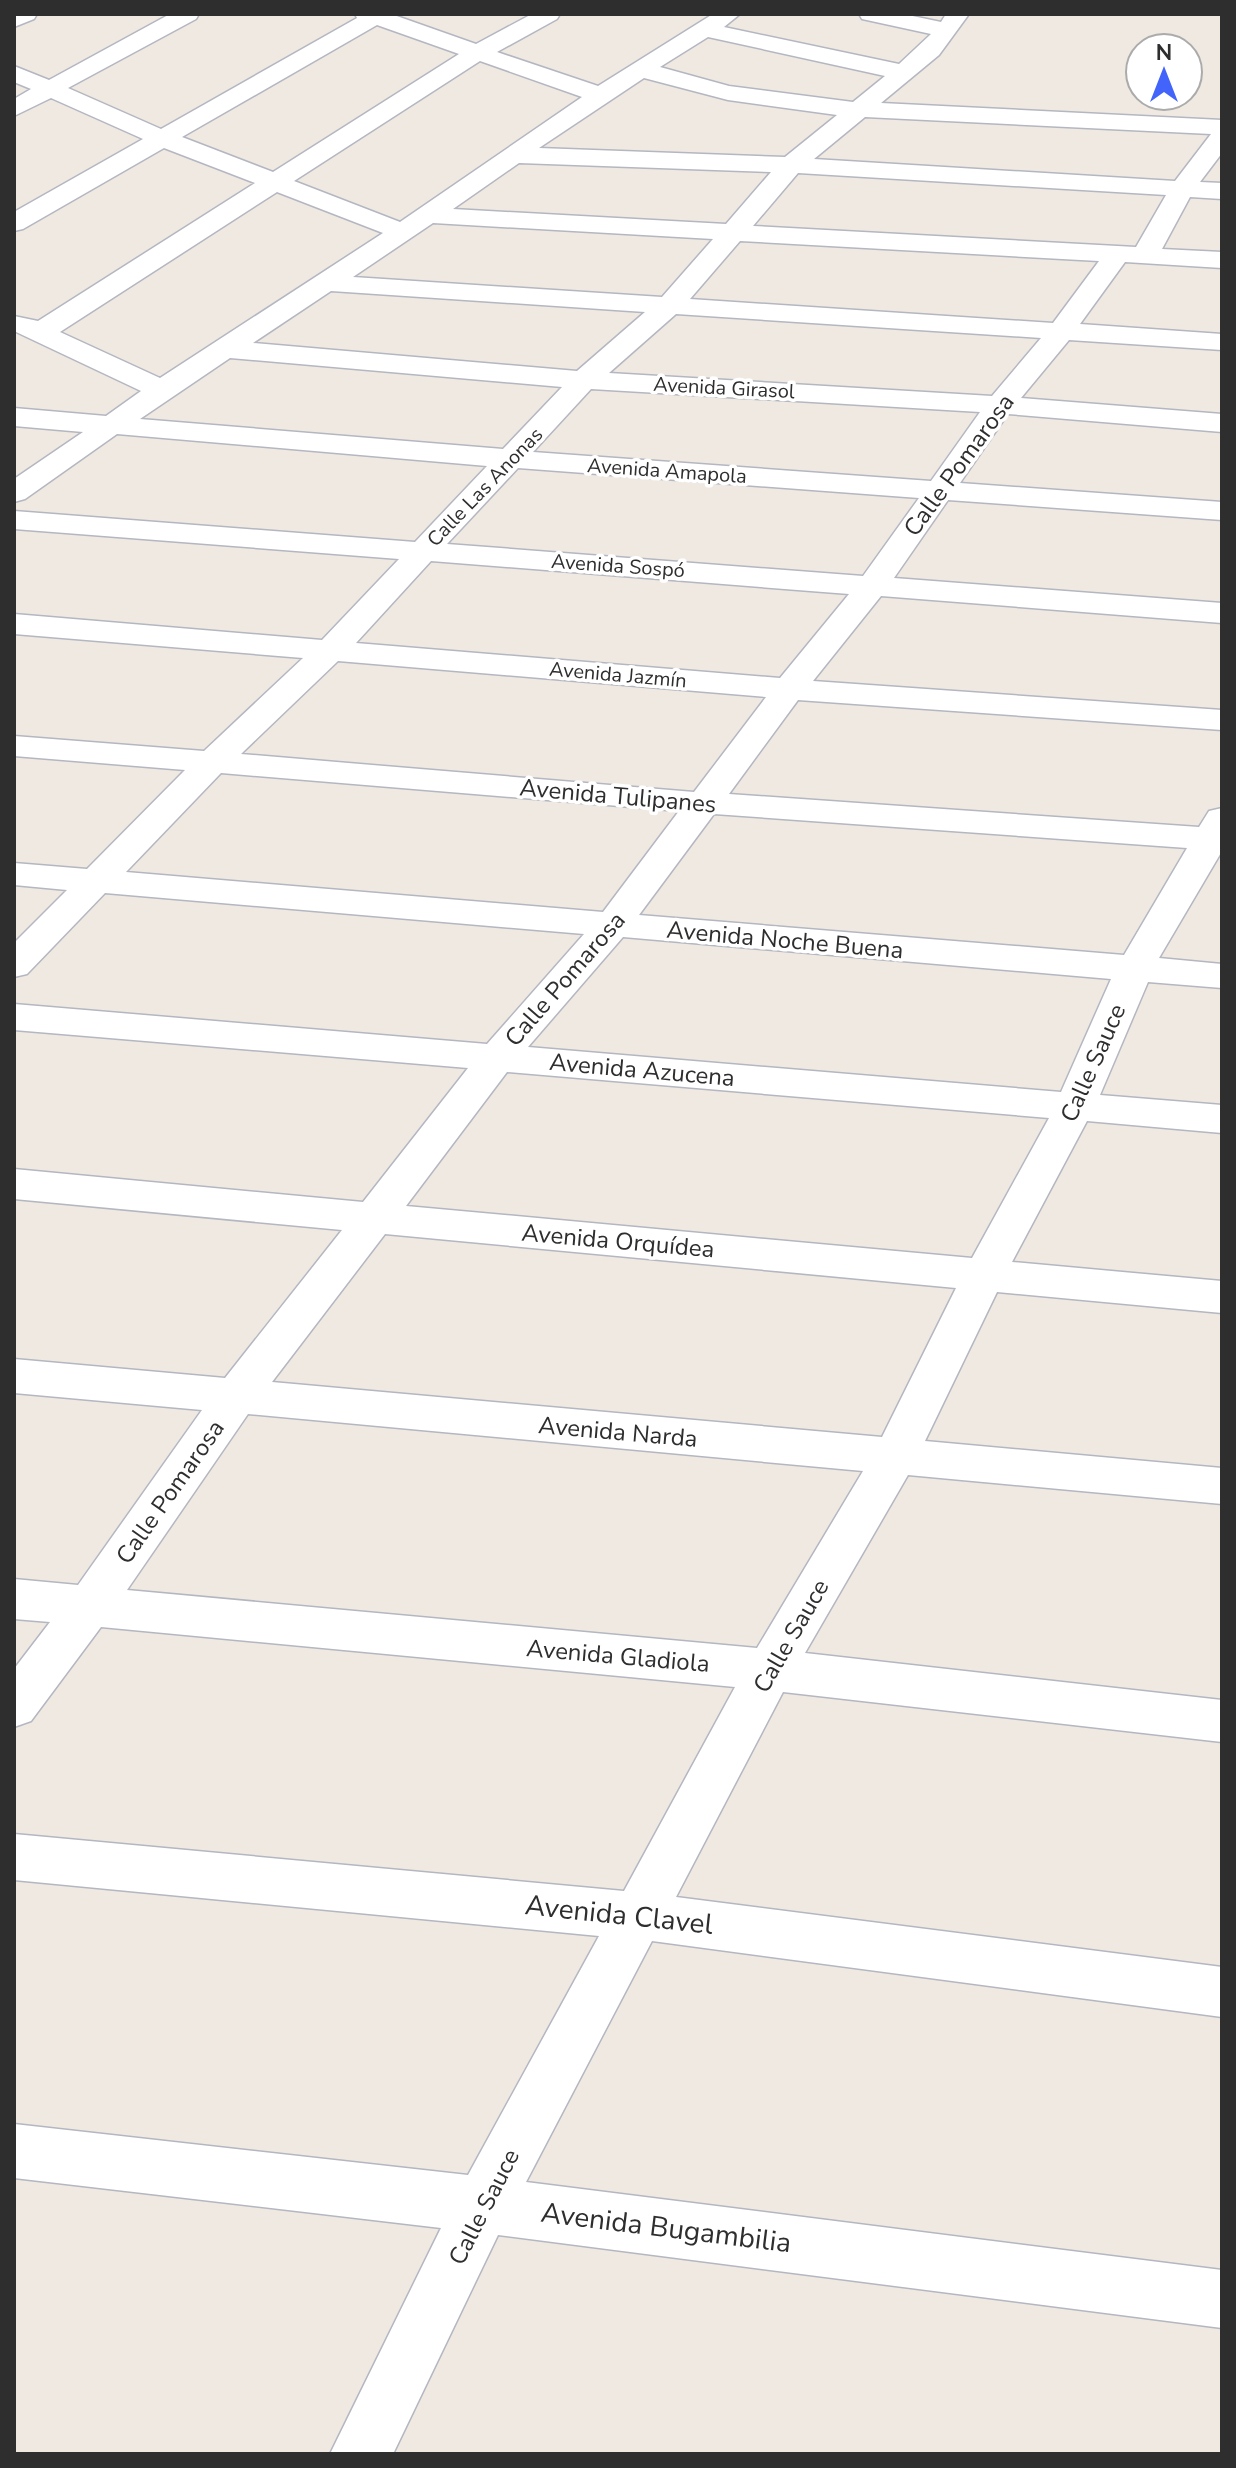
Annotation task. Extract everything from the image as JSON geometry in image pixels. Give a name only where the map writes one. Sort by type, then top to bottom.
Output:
[{"type":"street","points":[[14,20],[26,14]]},
{"type":"street","points":[[14,109],[188,14]]},
{"type":"street","points":[[39,333],[475,54],[549,14]]},
{"type":"street","points":[[14,493],[162,390],[403,232],[600,95],[729,14]]},
{"type":"street","points":[[870,14],[953,22]]},
{"type":"street","points":[[14,223],[373,15],[475,54],[600,95]]},
{"type":"street","name":"Calle Las Anonas","points":[[14,965],[212,763],[330,651],[584,380],[669,306],[791,165],[931,50],[953,22]]},
{"type":"street","points":[[706,30],[901,72]]},
{"type":"street","points":[[643,70],[775,101],[1222,127]]},
{"type":"street","points":[[14,73],[161,138],[403,232]]},
{"type":"street","name":"Calle Pomarosa","points":[[14,1706],[89,1607],[236,1397],[372,1218],[497,1058],[612,926],[789,689],[873,585],[1000,405],[1131,254],[1222,136]]},
{"type":"street","points":[[512,155],[791,165],[1222,191]]},
{"type":"street","points":[[425,215],[1222,260]]},
{"type":"street","points":[[326,283],[1222,342]]},
{"type":"street","points":[[14,320],[162,390]]},
{"type":"street","name":"Avenida Girasol","points":[[226,349],[584,380],[1000,405],[1222,423]]},
{"type":"street","name":"Avenida Amapola","points":[[14,417],[513,459],[1222,511]]},
{"type":"street","name":"Avenida Sospó","points":[[14,520],[1222,613]]},
{"type":"street","name":"Avenida Jazmín","points":[[14,624],[789,689],[1222,720]]},
{"type":"street","name":"Avenida Tulipanes","points":[[14,746],[705,803],[1219,833]]},
{"type":"street","name":"Calle Sauce","points":[[361,2454],[483,2205],[641,1916],[770,1670],[895,1457],[984,1275],[1074,1108],[1135,968],[1219,833]]},
{"type":"street","name":"Avenida Noche Buena","points":[[14,874],[1222,976]]},
{"type":"street","name":"Avenida Azucena","points":[[14,1017],[1222,1119]]},
{"type":"street","name":"Avenida Orquídea","points":[[14,1184],[1222,1297]]},
{"type":"street","name":"Avenida Narda","points":[[14,1376],[1222,1486]]},
{"type":"street","name":"Avenida Gladiola","points":[[14,1599],[770,1670],[1222,1721]]},
{"type":"street","name":"Avenida Clavel","points":[[14,1857],[641,1916],[1222,1992]]},
{"type":"street","name":"Avenida Bugambilia","points":[[14,2151],[483,2205],[1222,2299]]}]
